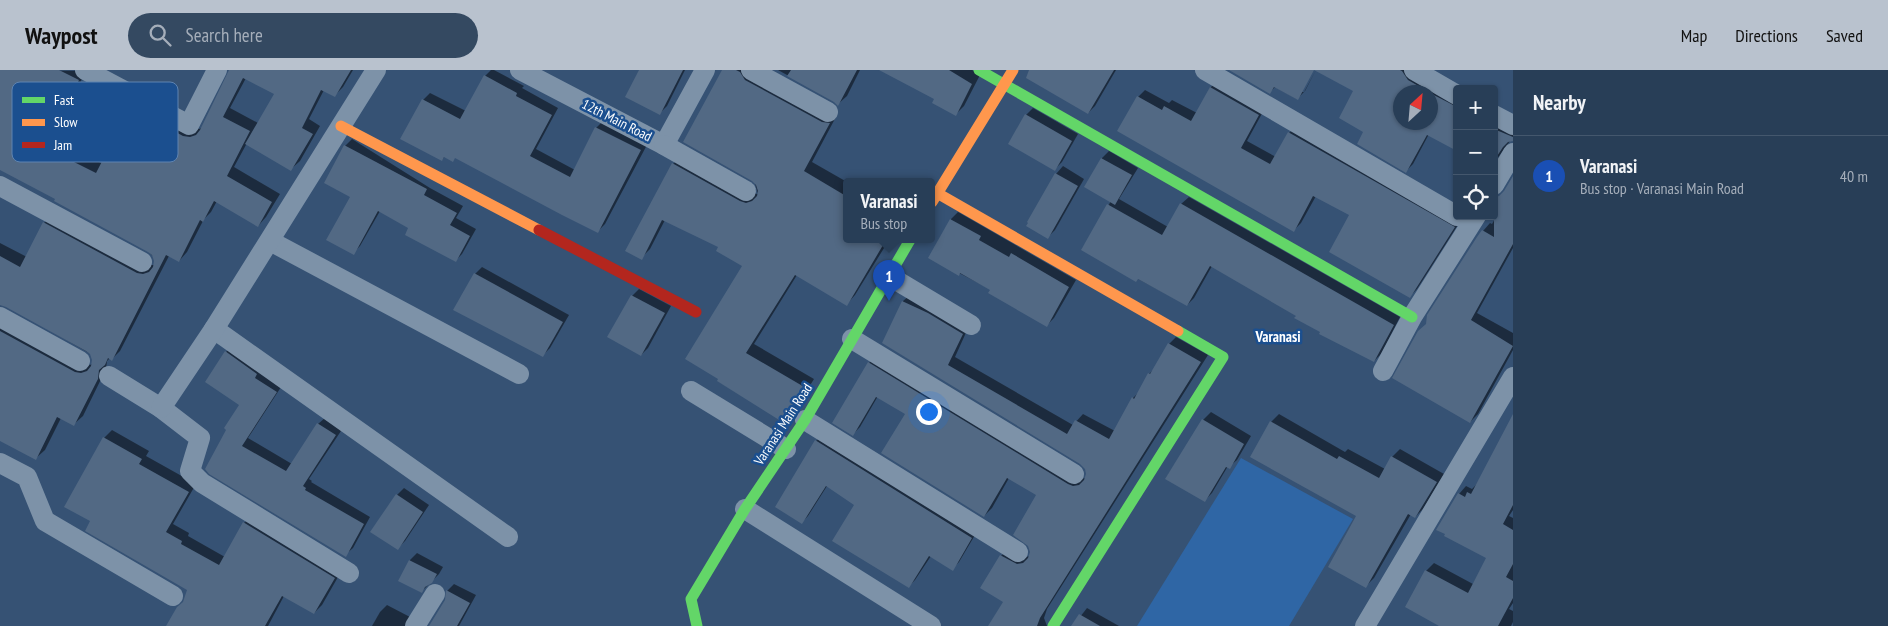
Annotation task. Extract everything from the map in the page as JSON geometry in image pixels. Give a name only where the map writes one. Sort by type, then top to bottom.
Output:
[{"type":"street","points":[[84,70],[107,82]]},
{"type":"street","points":[[178,118],[189,124],[217,70]]},
{"type":"street","points":[[161,408],[214,330],[376,70]]},
{"type":"street","name":"12th Main Road","points":[[520,70],[664,145],[705,70]]},
{"type":"street","points":[[751,70],[828,112]]},
{"type":"street","points":[[979,70],[1412,317]]},
{"type":"street","points":[[935,195],[1013,70]]},
{"type":"street","points":[[1205,70],[1453,211]]},
{"type":"street","points":[[1414,70],[1453,92]]},
{"type":"street","points":[[1498,117],[1513,125]]},
{"type":"street","points":[[341,126],[696,312]]},
{"type":"street","points":[[664,145],[746,191]]},
{"type":"street","points":[[1498,178],[1513,154]]},
{"type":"street","points":[[0,186],[142,262]]},
{"type":"street","points":[[935,198],[1223,357],[1053,626]]},
{"type":"street","points":[[1383,371],[1464,220]]},
{"type":"street","points":[[270,241],[519,374]]},
{"type":"street","name":"Varanasi Main Road","points":[[697,626],[691,599],[745,509],[805,420],[908,243]]},
{"type":"street","points":[[889,276],[971,325]]},
{"type":"street","points":[[0,317],[80,361]]},
{"type":"street","points":[[214,330],[508,537]]},
{"type":"street","points":[[852,339],[1074,474]]},
{"type":"street","points":[[109,376],[161,408],[200,438],[190,471],[202,483],[349,573]]},
{"type":"street","points":[[1365,626],[1513,377]]},
{"type":"street","points":[[691,391],[786,449]]},
{"type":"street","points":[[805,420],[1018,552]]},
{"type":"street","points":[[0,463],[26,477],[45,521],[173,596]]},
{"type":"street","points":[[745,509],[931,626]]},
{"type":"street","points":[[416,626],[435,594]]},
{"type":"shaded area","points":[[1241,458],[1353,519],[1289,626],[1137,626]]},
{"type":"building","points":[[0,70],[59,70],[79,80],[78,82],[12,82],[12,162],[74,162],[96,173],[102,162],[178,162],[178,133],[190,137],[196,135],[229,70],[351,70],[335,97],[321,90],[302,128],[313,134],[291,171],[245,144],[274,94],[243,78],[223,117],[250,131],[227,176],[272,202],[258,227],[214,201],[203,222],[200,220],[179,262],[166,255],[112,361],[108,358],[105,365],[99,370],[98,379],[74,426],[57,417],[36,460],[0,441],[0,331],[75,372],[87,371],[91,366],[92,360],[90,354],[86,351],[0,305],[0,256],[20,267],[43,222],[137,273],[149,272],[153,267],[154,261],[152,255],[148,252],[0,170]]},
{"type":"building","points":[[639,70],[683,70],[660,115],[625,97]]},
{"type":"building","points":[[722,70],[736,70],[740,72],[745,80],[822,122],[830,123],[804,171],[843,194],[843,243],[884,243],[847,306],[795,275],[746,353],[806,388],[784,423],[685,359],[742,266],[716,251],[718,247],[662,220],[642,260],[625,251],[672,163],[740,201],[746,203],[752,201],[757,196],[756,185],[752,181],[683,142]]},
{"type":"building","points":[[791,70],[857,70],[838,106],[787,76]]},
{"type":"building","points":[[879,70],[949,70],[972,84],[956,116],[932,103],[934,99]]},
{"type":"building","points":[[1029,70],[1114,70],[1088,114],[1026,78]]},
{"type":"building","points":[[1229,70],[1314,70],[1298,100],[1274,87],[1270,94]]},
{"type":"building","points":[[1314,70],[1402,71],[1408,80],[1417,85],[1393,85],[1393,130],[1438,130],[1438,97],[1453,105],[1453,149],[1427,135],[1406,173],[1357,144],[1363,132],[1339,118],[1353,91]]},
{"type":"building","points":[[484,75],[517,93],[516,96],[552,115],[530,156],[570,177],[595,127],[641,150],[598,233],[455,158],[453,162],[444,157],[442,161],[400,139],[422,99],[460,119]]},
{"type":"building","points":[[1210,87],[1259,115],[1241,148],[1270,164],[1288,132],[1455,227],[1410,298],[1329,252],[1349,215],[1313,196],[1294,232],[1117,131],[1137,96],[1162,110],[1164,106],[1191,121]]},
{"type":"building","points":[[1025,114],[1072,141],[1055,171],[1008,144]]},
{"type":"building","points":[[1498,131],[1513,137],[1513,141],[1508,142],[1498,155]]},
{"type":"building","points":[[344,145],[427,189],[424,195],[457,213],[450,225],[470,236],[456,262],[405,235],[408,228],[378,211],[354,255],[326,240],[350,197],[324,183]]},
{"type":"building","points":[[1101,158],[1132,175],[1115,205],[1084,187]]},
{"type":"building","points":[[1055,173],[1078,186],[1048,239],[1026,226]]},
{"type":"building","points":[[1513,176],[1513,244],[1471,320],[1513,346],[1470,423],[1392,378],[1418,331],[1426,324],[1427,315],[1482,230],[1494,237],[1494,220],[1498,220],[1498,196],[1504,191]]},
{"type":"building","points":[[1180,203],[1394,325],[1374,362],[1319,334],[1320,332],[1294,318],[1296,316],[1210,266],[1187,306],[1138,279],[1136,282],[1081,250],[1107,204],[1162,235]]},
{"type":"building","points":[[950,219],[981,236],[979,240],[1009,257],[1011,253],[1069,287],[1047,327],[988,293],[990,290],[960,273],[959,276],[928,258]]},
{"type":"building","points":[[474,273],[563,322],[543,357],[453,310]]},
{"type":"building","points":[[631,295],[665,313],[641,356],[607,337]]},
{"type":"building","points":[[902,301],[928,313],[963,334],[948,365],[1067,434],[1075,420],[1109,439],[1132,397],[1134,399],[1148,373],[1150,374],[1168,343],[1201,362],[1040,618],[1037,626],[988,626],[1003,602],[980,588],[1000,555],[1017,564],[1023,563],[1028,558],[1030,552],[1028,546],[1013,535],[1036,495],[1007,478],[984,517],[881,453],[905,414],[876,397],[853,436],[832,423],[868,362],[1068,484],[1073,486],[1079,485],[1084,480],[1085,469],[1080,464],[882,343]]},
{"type":"building","points":[[225,351],[257,374],[255,378],[277,392],[242,446],[286,471],[317,423],[336,435],[303,486],[306,488],[305,490],[364,524],[346,557],[209,474],[205,469],[226,430],[224,428],[239,405],[205,382]]},
{"type":"building","points":[[1513,414],[1513,505],[1503,524],[1513,530],[1513,564],[1506,577],[1513,581],[1513,598],[1498,626],[1439,626],[1405,607],[1425,570],[1468,593],[1486,558],[1436,530],[1458,493],[1465,497],[1467,492],[1471,494]]},
{"type":"building","points":[[1202,419],[1244,444],[1230,469],[1226,467],[1205,502],[1165,479]]},
{"type":"building","points":[[1270,421],[1337,459],[1339,456],[1379,478],[1391,456],[1437,482],[1415,518],[1408,514],[1366,588],[1328,567],[1356,516],[1250,457]]},
{"type":"building","points":[[103,437],[142,459],[139,464],[189,492],[166,532],[182,541],[181,544],[219,565],[243,522],[335,578],[314,614],[282,596],[265,626],[166,626],[177,607],[183,602],[187,590],[85,531],[90,521],[64,507]]},
{"type":"building","points":[[815,440],[972,538],[953,571],[929,556],[909,588],[832,541],[854,505],[826,486],[802,524],[775,507]]},
{"type":"building","points":[[396,494],[423,512],[398,550],[370,532]]},
{"type":"building","points":[[409,560],[437,574],[432,583],[425,587],[422,593],[398,581]]},
{"type":"building","points":[[446,590],[470,603],[457,626],[429,626],[445,600]]},
{"type":"building","points":[[1079,614],[1100,626],[1071,626]]},
{"type":"traffic: fast","points":[[979,70],[1412,317]]},
{"type":"traffic: fast","points":[[697,626],[691,599],[745,509],[805,420],[908,243]]},
{"type":"traffic: fast","points":[[1053,626],[1223,357],[1178,331]]},
{"type":"traffic: slow","points":[[935,197],[1013,70]]},
{"type":"traffic: slow","points":[[341,126],[539,230]]},
{"type":"traffic: slow","points":[[937,193],[1178,331]]},
{"type":"traffic: jam","points":[[539,230],[696,312]]},
{"type":"place","name":"Varanasi","points":[[889,301]]},
{"type":"district","name":"Varanasi","points":[[1278,336]]}]
